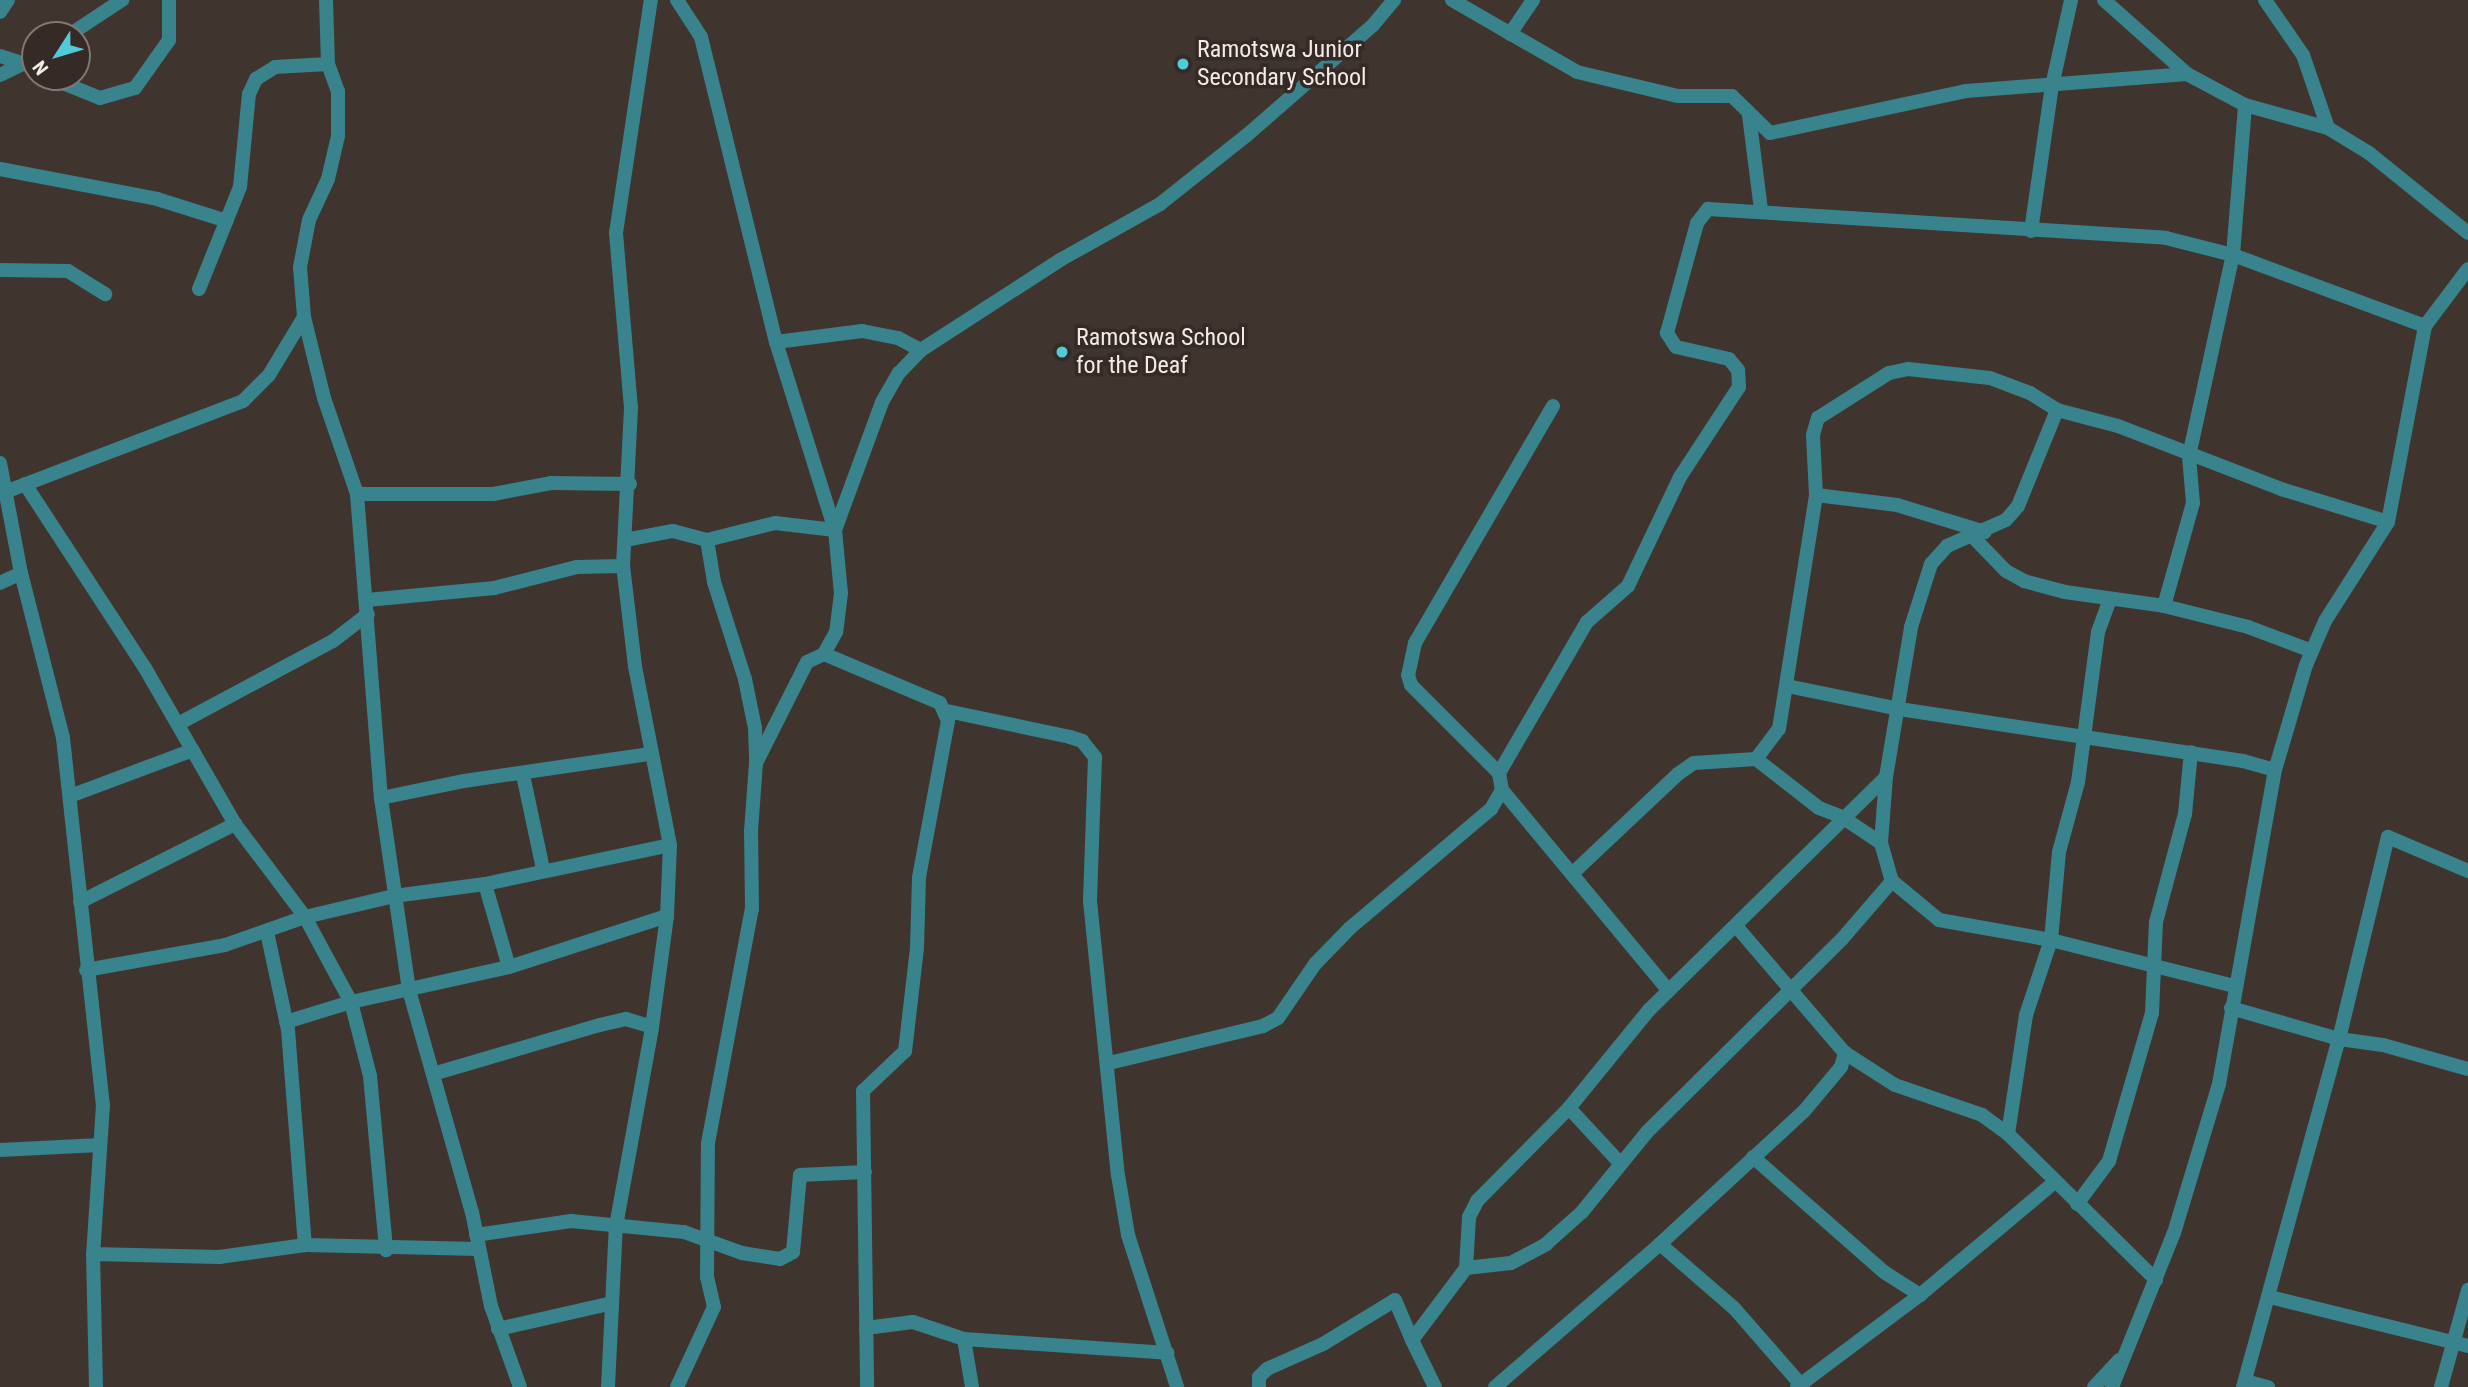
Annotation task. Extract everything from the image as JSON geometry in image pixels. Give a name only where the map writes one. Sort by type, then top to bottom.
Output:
[{"type":"street","points":[[0,12],[8,0]]},
{"type":"street","points":[[90,21],[122,0]]},
{"type":"street","points":[[83,91],[100,98],[135,88],[169,40],[169,0]]},
{"type":"street","points":[[326,0],[328,64],[338,91],[338,136],[307,231],[300,267],[304,317],[324,398],[357,494],[381,799],[409,990],[478,1242],[498,1329],[520,1387]]},
{"type":"street","points":[[608,1387],[616,1226],[652,1027],[667,916],[670,845],[650,754],[623,566],[630,484],[631,408],[616,233],[651,0]]},
{"type":"street","points":[[677,0],[701,37],[776,342],[835,530],[841,593],[836,632],[824,654],[807,662],[756,763]]},
{"type":"street","points":[[835,530],[882,402],[899,373],[921,350],[1060,260],[1160,204],[1247,135],[1373,25],[1394,0]]},
{"type":"street","points":[[1452,0],[1577,72],[1678,96],[1723,93],[1740,102],[1763,129],[1777,133],[1966,91],[2186,74]]},
{"type":"street","points":[[1510,34],[1533,0]]},
{"type":"street","points":[[2031,231],[2052,86],[2071,0]]},
{"type":"street","points":[[2104,0],[2186,74],[2245,105],[2328,128],[2369,153],[2468,233]]},
{"type":"street","points":[[2265,0],[2303,55],[2328,128]]},
{"type":"street","points":[[0,56],[21,61]]},
{"type":"street","points":[[199,289],[240,187],[249,94],[256,79],[275,67],[328,64]]},
{"type":"street","points":[[0,75],[21,67]]},
{"type":"street","points":[[2164,606],[2193,503],[2189,456],[2233,255],[2245,105]]},
{"type":"street","points":[[1749,115],[1761,210]]},
{"type":"street","points":[[0,169],[157,199],[227,221]]},
{"type":"street","points":[[1499,773],[1587,622],[1628,586],[1680,477],[1739,387],[1738,370],[1729,359],[1676,347],[1667,332],[1703,213],[1716,207],[2031,231],[2166,238],[2233,255],[2425,326]]},
{"type":"street","points":[[2112,1387],[2156,1280],[2208,1122],[2275,770],[2312,651],[2325,621],[2388,522],[2425,326],[2468,269]]},
{"type":"street","points":[[0,270],[68,271],[105,294]]},
{"type":"street","points":[[5,492],[243,401],[269,376],[304,317]]},
{"type":"street","points":[[776,342],[862,331],[898,338],[921,350]]},
{"type":"street","points":[[1756,759],[1779,729],[1787,686],[1816,495],[1813,435],[1818,418],[1889,373],[1908,369],[1990,378],[2030,393],[2057,410],[2118,426],[2189,456],[2388,522]]},
{"type":"street","points":[[1553,406],[1408,659],[1410,685],[1499,773],[1502,790],[1574,872],[1668,990]]},
{"type":"street","points":[[2057,410],[2018,506],[2006,520],[1947,546],[1931,564],[1911,627],[1886,777],[1881,843],[1892,881],[1939,920],[2051,940],[2234,986]]},
{"type":"street","points":[[0,467],[21,573],[58,710],[70,796],[86,970],[103,1105],[93,1254],[96,1387]]},
{"type":"street","points":[[357,494],[493,494],[551,483],[630,484]]},
{"type":"street","points":[[24,484],[178,724],[235,824],[305,917],[351,1002],[370,1076],[386,1250]]},
{"type":"street","points":[[1816,495],[1897,506],[1979,534],[2006,571],[2024,580],[2110,599],[2164,606],[2248,627],[2312,651]]},
{"type":"street","points":[[625,540],[673,531],[707,540],[775,523],[835,530]]},
{"type":"street","points":[[677,1387],[714,1307],[706,1237],[704,1187],[711,1119],[752,909],[751,831],[756,763],[755,728],[745,679],[714,582],[707,540]]},
{"type":"street","points":[[178,724],[333,640],[367,607],[494,588],[577,566],[623,566]]},
{"type":"street","points":[[0,583],[21,573]]},
{"type":"street","points":[[2008,1134],[2026,1015],[2051,940],[2059,852],[2085,736],[2096,643],[2110,599]]},
{"type":"street","points":[[824,654],[873,671],[940,703],[947,711],[1082,741],[1095,757],[1090,901],[1108,1063],[1109,1097],[1129,1235],[1177,1387]]},
{"type":"street","points":[[1787,686],[1899,709],[2191,752],[2275,770]]},
{"type":"street","points":[[867,1387],[863,1091],[905,1051],[917,948],[919,877],[947,711]]},
{"type":"street","points":[[70,796],[193,750]]},
{"type":"street","points":[[2077,1204],[2104,1170],[2117,1137],[2152,1013],[2152,965],[2156,922],[2185,814],[2191,752]]},
{"type":"street","points":[[381,799],[464,781],[523,775],[650,754]]},
{"type":"street","points":[[1574,872],[1631,821],[1660,788],[1694,763],[1756,759],[1819,808],[1842,817],[1881,843]]},
{"type":"street","points":[[523,775],[542,869]]},
{"type":"street","points":[[1412,1340],[1466,1268],[1469,1217],[1477,1201],[1569,1108],[1668,990],[1736,926],[1842,817],[1886,777]]},
{"type":"street","points":[[1108,1063],[1263,1026],[1278,1018],[1315,964],[1350,928],[1491,809],[1502,790]]},
{"type":"street","points":[[79,902],[235,824]]},
{"type":"street","points":[[2268,1387],[2244,1384],[2339,1040],[2388,837],[2468,871]]},
{"type":"street","points":[[86,970],[225,945],[305,917],[394,896],[485,884],[542,869],[670,845]]},
{"type":"street","points":[[1466,1268],[1511,1264],[1546,1244],[1582,1212],[1620,1163],[1791,991],[1892,881]]},
{"type":"street","points":[[485,884],[509,967]]},
{"type":"street","points":[[286,1022],[351,1002],[509,967],[667,916]]},
{"type":"street","points":[[1736,926],[1845,1053],[1895,1085],[1955,1103],[2008,1134],[2156,1280]]},
{"type":"street","points":[[267,932],[286,1022],[305,1245]]},
{"type":"street","points":[[2231,1008],[2339,1040],[2383,1045],[2468,1069]]},
{"type":"street","points":[[433,1074],[626,1019],[652,1027]]},
{"type":"street","points":[[1495,1387],[1660,1244],[1812,1102],[1841,1067],[1845,1053]]},
{"type":"street","points":[[1569,1108],[1620,1163]]},
{"type":"street","points":[[0,1150],[100,1145]]},
{"type":"street","points":[[1753,1157],[1884,1272],[1920,1295]]},
{"type":"street","points":[[93,1254],[219,1257],[305,1245],[386,1250],[478,1242],[571,1221],[706,1237],[742,1253],[789,1257],[800,1175],[865,1172]]},
{"type":"street","points":[[1660,1244],[1734,1308],[1800,1386],[1920,1295],[2056,1181]]},
{"type":"street","points":[[2441,1387],[2468,1290]]},
{"type":"street","points":[[2270,1297],[2468,1346]]},
{"type":"street","points":[[1259,1387],[1259,1377],[1267,1369],[1323,1344],[1395,1300],[1435,1387]]},
{"type":"street","points":[[498,1329],[612,1303]]},
{"type":"street","points":[[866,1328],[913,1322],[964,1339],[1168,1353]]},
{"type":"street","points":[[964,1339],[972,1387]]},
{"type":"street","points":[[2094,1387],[2130,1348]]},
{"type":"place","name":"Ramotswa Junior Secondary School","points":[[1183,64]]},
{"type":"place","name":"Ramotswa School for the Deaf","points":[[1062,352]]}]
